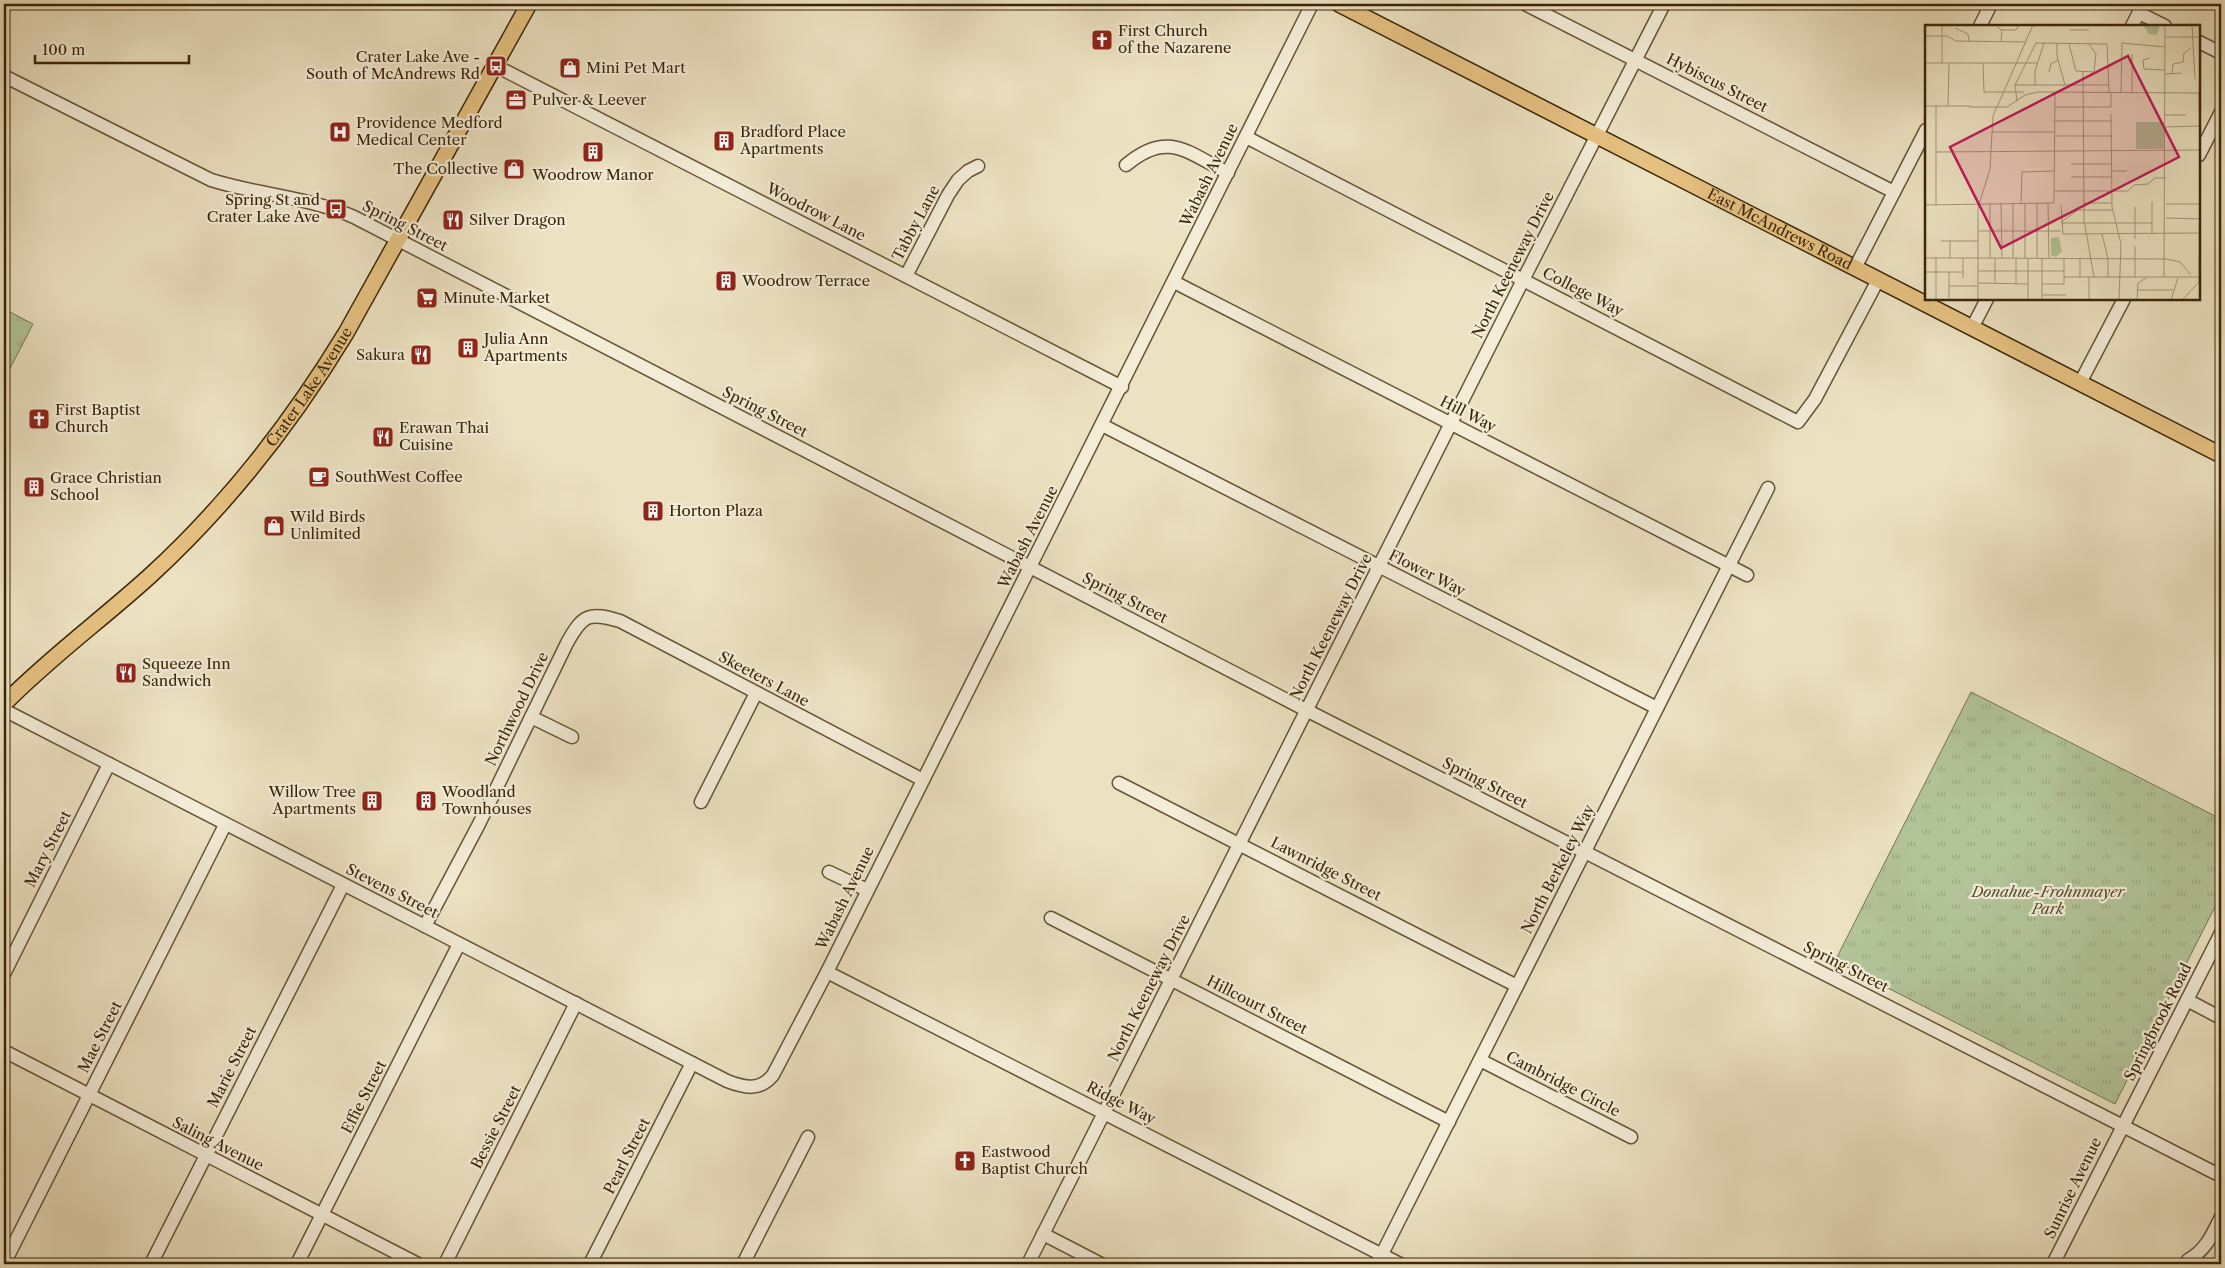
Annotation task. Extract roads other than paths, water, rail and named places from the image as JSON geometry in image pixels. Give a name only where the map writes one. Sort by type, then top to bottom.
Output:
[{"type":"main road","name":"Crater Lake Avenue","points":[[4,704],[27,681],[153,573],[206,521],[246,475],[285,425],[325,366],[398,240],[529,4]]},
{"type":"main road","name":"East McAndrews Road","points":[[1339,4],[2221,455]]},
{"type":"street","name":"Wabash Avenue","points":[[767,1081],[784,1055],[827,972],[1122,387],[1312,4]]},
{"type":"street","name":"Hybiscus Street","points":[[1525,4],[1894,192]]},
{"type":"street","name":"North Keeneway Drive","points":[[1028,1264],[1308,711],[1523,280],[1664,4]]},
{"type":"street","points":[[1980,25],[1991,4]]},
{"type":"street","points":[[2133,25],[2141,9],[2164,25]]},
{"type":"street","points":[[2200,42],[2221,53]]},
{"type":"street","name":"Woodrow Lane","points":[[496,66],[1122,387]]},
{"type":"street","name":"Spring Street","points":[[4,76],[212,180],[245,190],[322,204],[354,218],[1308,711],[2221,1176]]},
{"type":"street","points":[[2200,153],[2221,112]]},
{"type":"street","points":[[1856,268],[1925,132]]},
{"type":"street","name":"College Way","points":[[1246,137],[1798,422],[1815,399],[1878,280]]},
{"type":"street","points":[[1126,165],[1140,153],[1151,147],[1164,145],[1184,150],[1228,173]]},
{"type":"street","name":"Tabby Lane","points":[[906,276],[948,195],[958,180],[968,171],[978,166]]},
{"type":"street","name":"Hill Way","points":[[1174,282],[1747,574]]},
{"type":"street","points":[[1972,328],[1986,300]]},
{"type":"street","points":[[2080,383],[2123,300]]},
{"type":"street","name":"Flower Way","points":[[1102,425],[1657,708]]},
{"type":"street","name":"North Berkeley Way","points":[[1380,1260],[1768,488]]},
{"type":"street","name":"Skeeters Lane","points":[[588,617],[596,615],[620,621],[923,780]]},
{"type":"street","name":"Northwood Drive","points":[[425,926],[571,636],[580,623],[588,617]]},
{"type":"street","points":[[701,802],[756,694]]},
{"type":"street","name":"Stevens Street","points":[[4,710],[727,1081],[744,1087],[755,1087],[767,1081]]},
{"type":"street","points":[[531,718],[572,737]]},
{"type":"street","name":"Mary Street","points":[[4,974],[109,764]]},
{"type":"street","name":"Lawnridge Street","points":[[1119,783],[1517,986]]},
{"type":"street","name":"Mae Street","points":[[4,1264],[225,825]]},
{"type":"street","points":[[829,872],[867,890]]},
{"type":"street","name":"Marie Street","points":[[150,1264],[342,885]]},
{"type":"street","name":"Hillcourt Street","points":[[1051,918],[1449,1122]]},
{"type":"street","name":"Springbrook Road","points":[[2122,1126],[2221,933]]},
{"type":"street","name":"Effie Street","points":[[297,1264],[459,944]]},
{"type":"street","name":"Ridge Way","points":[[827,972],[1104,1113],[1380,1260],[1400,1264]]},
{"type":"street","points":[[2187,1000],[2221,1018]]},
{"type":"street","name":"Bessie Street","points":[[445,1264],[576,1004]]},
{"type":"street","name":"Saling Avenue","points":[[4,1051],[418,1264]]},
{"type":"street","name":"Cambridge Circle","points":[[1480,1060],[1631,1137]]},
{"type":"street","name":"Pearl Street","points":[[590,1264],[692,1063]]},
{"type":"street","name":"Sunrise Avenue","points":[[2054,1264],[2122,1126]]},
{"type":"street","points":[[744,1264],[808,1137]]},
{"type":"street","points":[[2188,1260],[2196,1256],[2209,1243],[2221,1217]]},
{"type":"street","points":[[1043,1234],[1101,1264]]},
{"type":"place","name":"First Church of the Nazarene","points":[[1102,40]]},
{"type":"place","name":"Crater Lake Ave - South of McAndrews Rd","points":[[496,66]]},
{"type":"place","name":"Mini Pet Mart","points":[[570,68]]},
{"type":"place","name":"Pulver & Leever","points":[[516,100]]},
{"type":"place","name":"Providence Medford Medical Center","points":[[340,132]]},
{"type":"place","name":"Bradford Place Apartments","points":[[724,141]]},
{"type":"place","name":"Woodrow Manor","points":[[593,152]]},
{"type":"place","name":"The Collective","points":[[514,169]]},
{"type":"place","name":"Spring St and Crater Lake Ave","points":[[336,209]]},
{"type":"place","name":"Silver Dragon","points":[[453,220]]},
{"type":"place","name":"Woodrow Terrace","points":[[726,281]]},
{"type":"place","name":"Minute Market","points":[[427,298]]},
{"type":"place","name":"Julia Ann Apartments","points":[[468,348]]},
{"type":"place","name":"Sakura","points":[[421,355]]},
{"type":"place","name":"First Baptist Church","points":[[39,419]]},
{"type":"place","name":"Erawan Thai Cuisine","points":[[383,437]]},
{"type":"place","name":"SouthWest Coffee","points":[[319,477]]},
{"type":"place","name":"Grace Christian School","points":[[34,487]]},
{"type":"place","name":"Horton Plaza","points":[[653,511]]},
{"type":"place","name":"Wild Birds Unlimited","points":[[274,526]]},
{"type":"place","name":"Squeeze Inn Sandwich","points":[[126,673]]},
{"type":"place","name":"Willow Tree Apartments","points":[[372,801]]},
{"type":"place","name":"Woodland Townhouses","points":[[426,801]]},
{"type":"place","name":"Eastwood Baptist Church","points":[[965,1161]]},
{"type":"park label","name":"Donahue-Frohnmayer Park","points":[[2048,900]]}]
